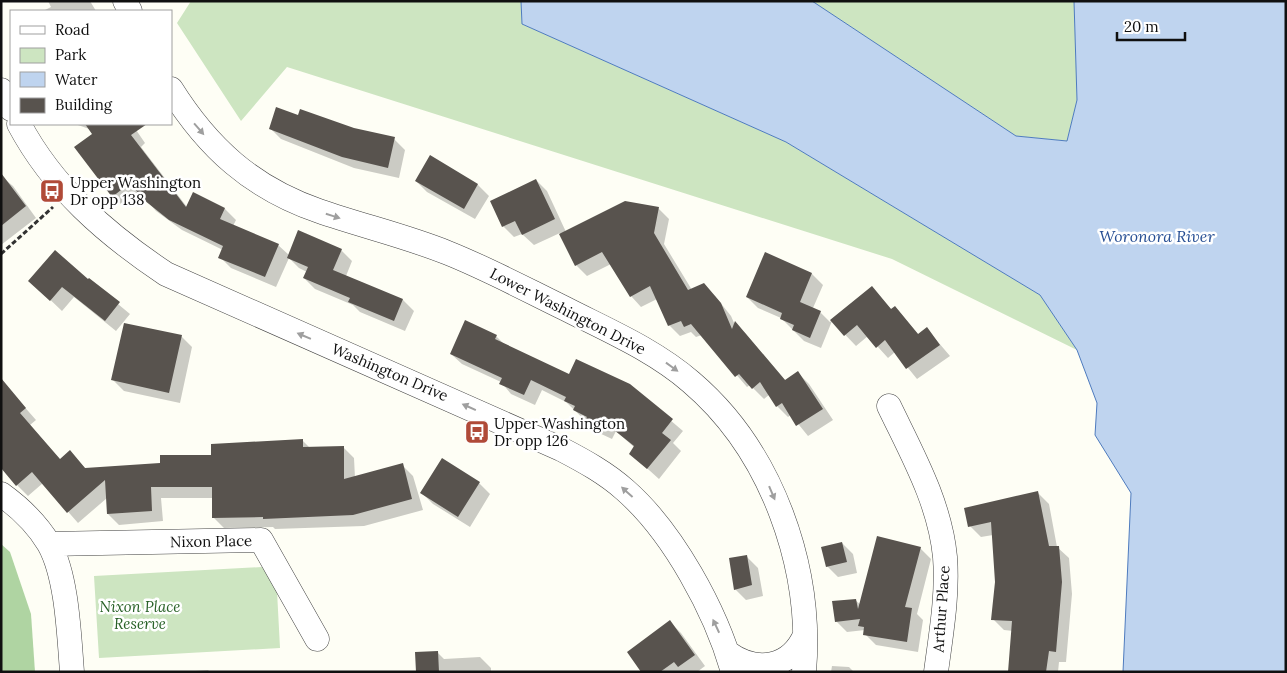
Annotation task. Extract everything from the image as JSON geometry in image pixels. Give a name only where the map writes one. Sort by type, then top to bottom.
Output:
[{"type":"street","points":[[1,90],[10,107]]},
{"type":"street","name":"Lower Washington Drive","points":[[172,91],[191,120],[212,144],[240,170],[266,187],[318,211],[439,249],[491,272],[635,344],[656,356],[691,382],[724,414],[745,443],[766,478],[780,512],[800,577],[805,635],[804,672]]},
{"type":"street","name":"Washington Drive","points":[[20,125],[44,164],[68,194],[91,218],[124,246],[166,274],[562,449],[598,470],[625,490],[652,517],[674,546],[712,618],[730,662],[772,665],[792,654],[805,635]]},
{"type":"street","name":"Arthur Place","points":[[889,406],[921,472],[940,527],[946,578],[936,672]]},
{"type":"street","points":[[1,494],[20,508],[49,544],[62,583],[72,672]]},
{"type":"street","name":"Nixon Place","points":[[49,544],[260,540],[317,639]]},
{"type":"path","points":[[1,254],[68,194]]},
{"type":"green space","points":[[191,1],[521,1],[522,24],[786,142],[1040,295],[1077,350],[892,259],[287,67],[241,121],[177,23]]},
{"type":"green space","points":[[812,1],[1074,1],[1077,100],[1067,141],[1016,136]]},
{"type":"green space","points":[[1,544],[10,552],[31,614],[35,672],[1,672]]},
{"type":"green space","name":"Nixon Place Reserve","points":[[262,567],[277,591],[280,648],[99,658],[94,576]]},
{"type":"water","name":"Woronora River","points":[[521,1],[812,1],[1016,136],[1067,141],[1077,100],[1074,1],[1286,1],[1286,672],[1123,672],[1131,493],[1095,435],[1097,403],[1077,350],[1040,295],[786,142],[522,24]]},
{"type":"building","points":[[276,107],[298,115],[300,109],[354,128],[395,137],[388,168],[342,157],[269,129]]},
{"type":"building","points":[[86,125],[146,125],[131,135],[186,207],[193,192],[225,208],[220,219],[279,244],[265,277],[218,258],[223,246],[169,220],[144,200],[130,183],[112,197],[74,147],[92,134]]},
{"type":"building","points":[[430,155],[478,184],[464,209],[415,181]]},
{"type":"building","points":[[1,173],[26,206],[1,226]]},
{"type":"building","points":[[536,179],[555,219],[522,235],[515,221],[502,227],[490,201]]},
{"type":"building","points":[[625,201],[659,207],[654,233],[688,290],[704,283],[721,303],[732,329],[735,321],[785,380],[798,371],[823,409],[796,426],[782,403],[776,407],[760,382],[752,389],[739,374],[735,377],[691,324],[684,327],[681,321],[668,326],[650,286],[630,297],[602,252],[575,266],[559,234]]},
{"type":"building","points":[[298,230],[342,249],[333,270],[403,299],[394,321],[348,302],[350,298],[303,278],[308,267],[287,258]]},
{"type":"building","points":[[55,250],[88,279],[120,302],[105,321],[62,287],[50,301],[28,281]]},
{"type":"building","points":[[765,252],[812,273],[800,302],[821,311],[810,338],[792,330],[794,325],[780,319],[782,313],[746,297]]},
{"type":"building","points":[[872,286],[891,309],[895,306],[918,334],[927,327],[940,345],[906,369],[885,340],[876,348],[857,325],[844,336],[830,320]]},
{"type":"building","points":[[465,320],[497,335],[495,339],[569,374],[576,359],[630,384],[673,419],[662,433],[671,440],[647,469],[629,454],[634,446],[604,422],[601,429],[584,421],[587,417],[573,410],[575,406],[564,401],[566,397],[531,380],[524,395],[499,384],[502,378],[450,354]]},
{"type":"building","points":[[124,323],[182,335],[169,393],[111,380]]},
{"type":"building","points":[[1,378],[26,408],[20,413],[60,459],[70,450],[85,468],[160,463],[160,455],[211,455],[211,444],[303,439],[303,447],[344,446],[344,479],[403,463],[412,499],[353,515],[263,519],[263,517],[212,518],[212,487],[151,487],[152,511],[107,514],[105,480],[67,513],[32,472],[16,486],[1,468]]},
{"type":"building","points":[[442,458],[480,482],[458,517],[420,493]]},
{"type":"building","points":[[1038,491],[1049,546],[1059,546],[1062,582],[1056,652],[1049,651],[1046,672],[1008,672],[1012,621],[991,620],[995,582],[991,522],[968,527],[964,508]]},
{"type":"building","points":[[877,536],[921,547],[905,607],[912,608],[907,642],[863,635],[864,627],[858,626],[860,619],[835,622],[832,601],[856,599],[858,609]]},
{"type":"building","points":[[842,542],[847,562],[826,567],[821,547]]},
{"type":"building","points":[[747,555],[752,585],[734,590],[729,558]]},
{"type":"building","points":[[670,620],[695,655],[678,667],[674,662],[660,672],[641,672],[627,652]]},
{"type":"building","points":[[438,651],[439,672],[416,672],[415,652]]},
{"type":"place","name":"Upper Washington Dr opp 138","points":[[52,191]]},
{"type":"place","name":"Upper Washington Dr opp 126","points":[[477,432]]}]
